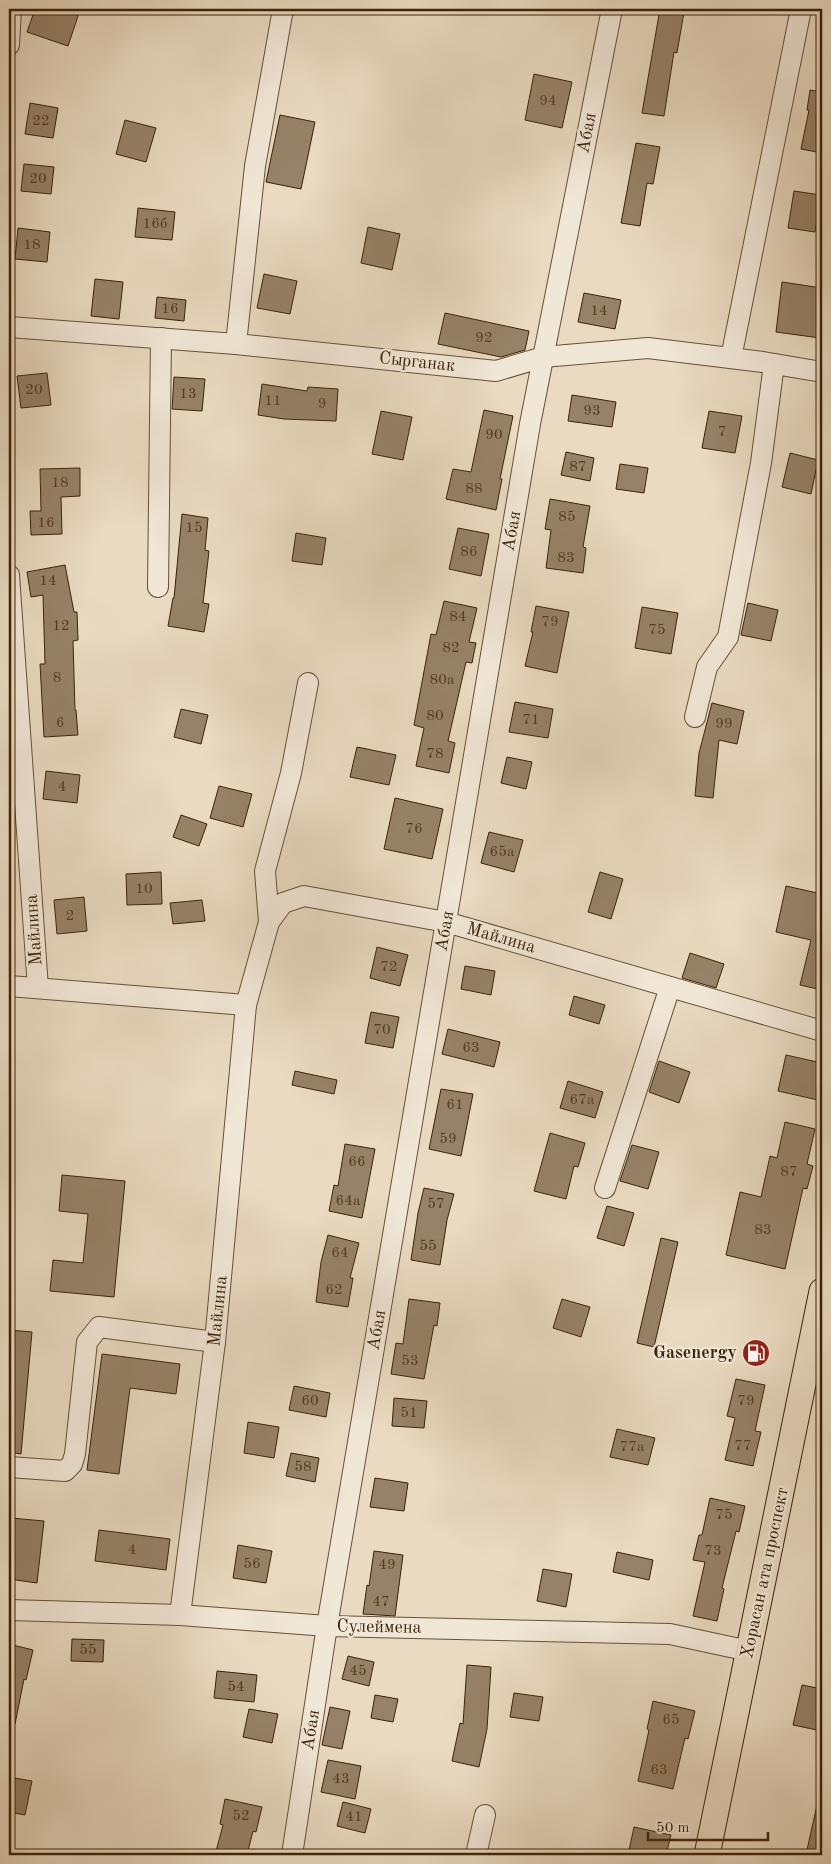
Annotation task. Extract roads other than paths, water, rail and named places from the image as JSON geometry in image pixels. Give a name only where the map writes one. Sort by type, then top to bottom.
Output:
[{"type":"main road","name":"Хорасан ата проспект","points":[[706,1855],[822,1291]]},
{"type":"street","points":[[9,45],[11,9]]},
{"type":"street","points":[[236,344],[255,166],[284,9]]},
{"type":"street","name":"Абая","points":[[292,1855],[327,1626],[530,424],[612,9]]},
{"type":"street","points":[[731,358],[801,9]]},
{"type":"street","name":"Сырганак","points":[[9,327],[236,344],[496,370],[543,356],[648,348],[822,372]]},
{"type":"street","points":[[158,587],[161,338]]},
{"type":"street","points":[[695,717],[707,667],[728,637],[761,463],[774,364]]},
{"type":"street","name":"Майлина","points":[[9,574],[38,988],[246,1005]]},
{"type":"street","points":[[269,922],[265,871],[291,774],[308,683]]},
{"type":"street","name":"Майлина","points":[[180,1616],[215,1342],[246,1005],[269,922],[283,903],[304,896],[446,922],[822,1031]]},
{"type":"street","points":[[9,986],[38,988]]},
{"type":"street","points":[[605,1188],[670,987]]},
{"type":"street","points":[[9,1466],[65,1471],[72,1464],[75,1454],[87,1342],[99,1328],[215,1342]]},
{"type":"street","name":"Сулеймена","points":[[9,1610],[180,1616],[327,1626],[670,1634],[749,1651]]},
{"type":"street","points":[[476,1855],[485,1815]]},
{"type":"place","name":"Gasenergy","points":[[756,1353]]}]
